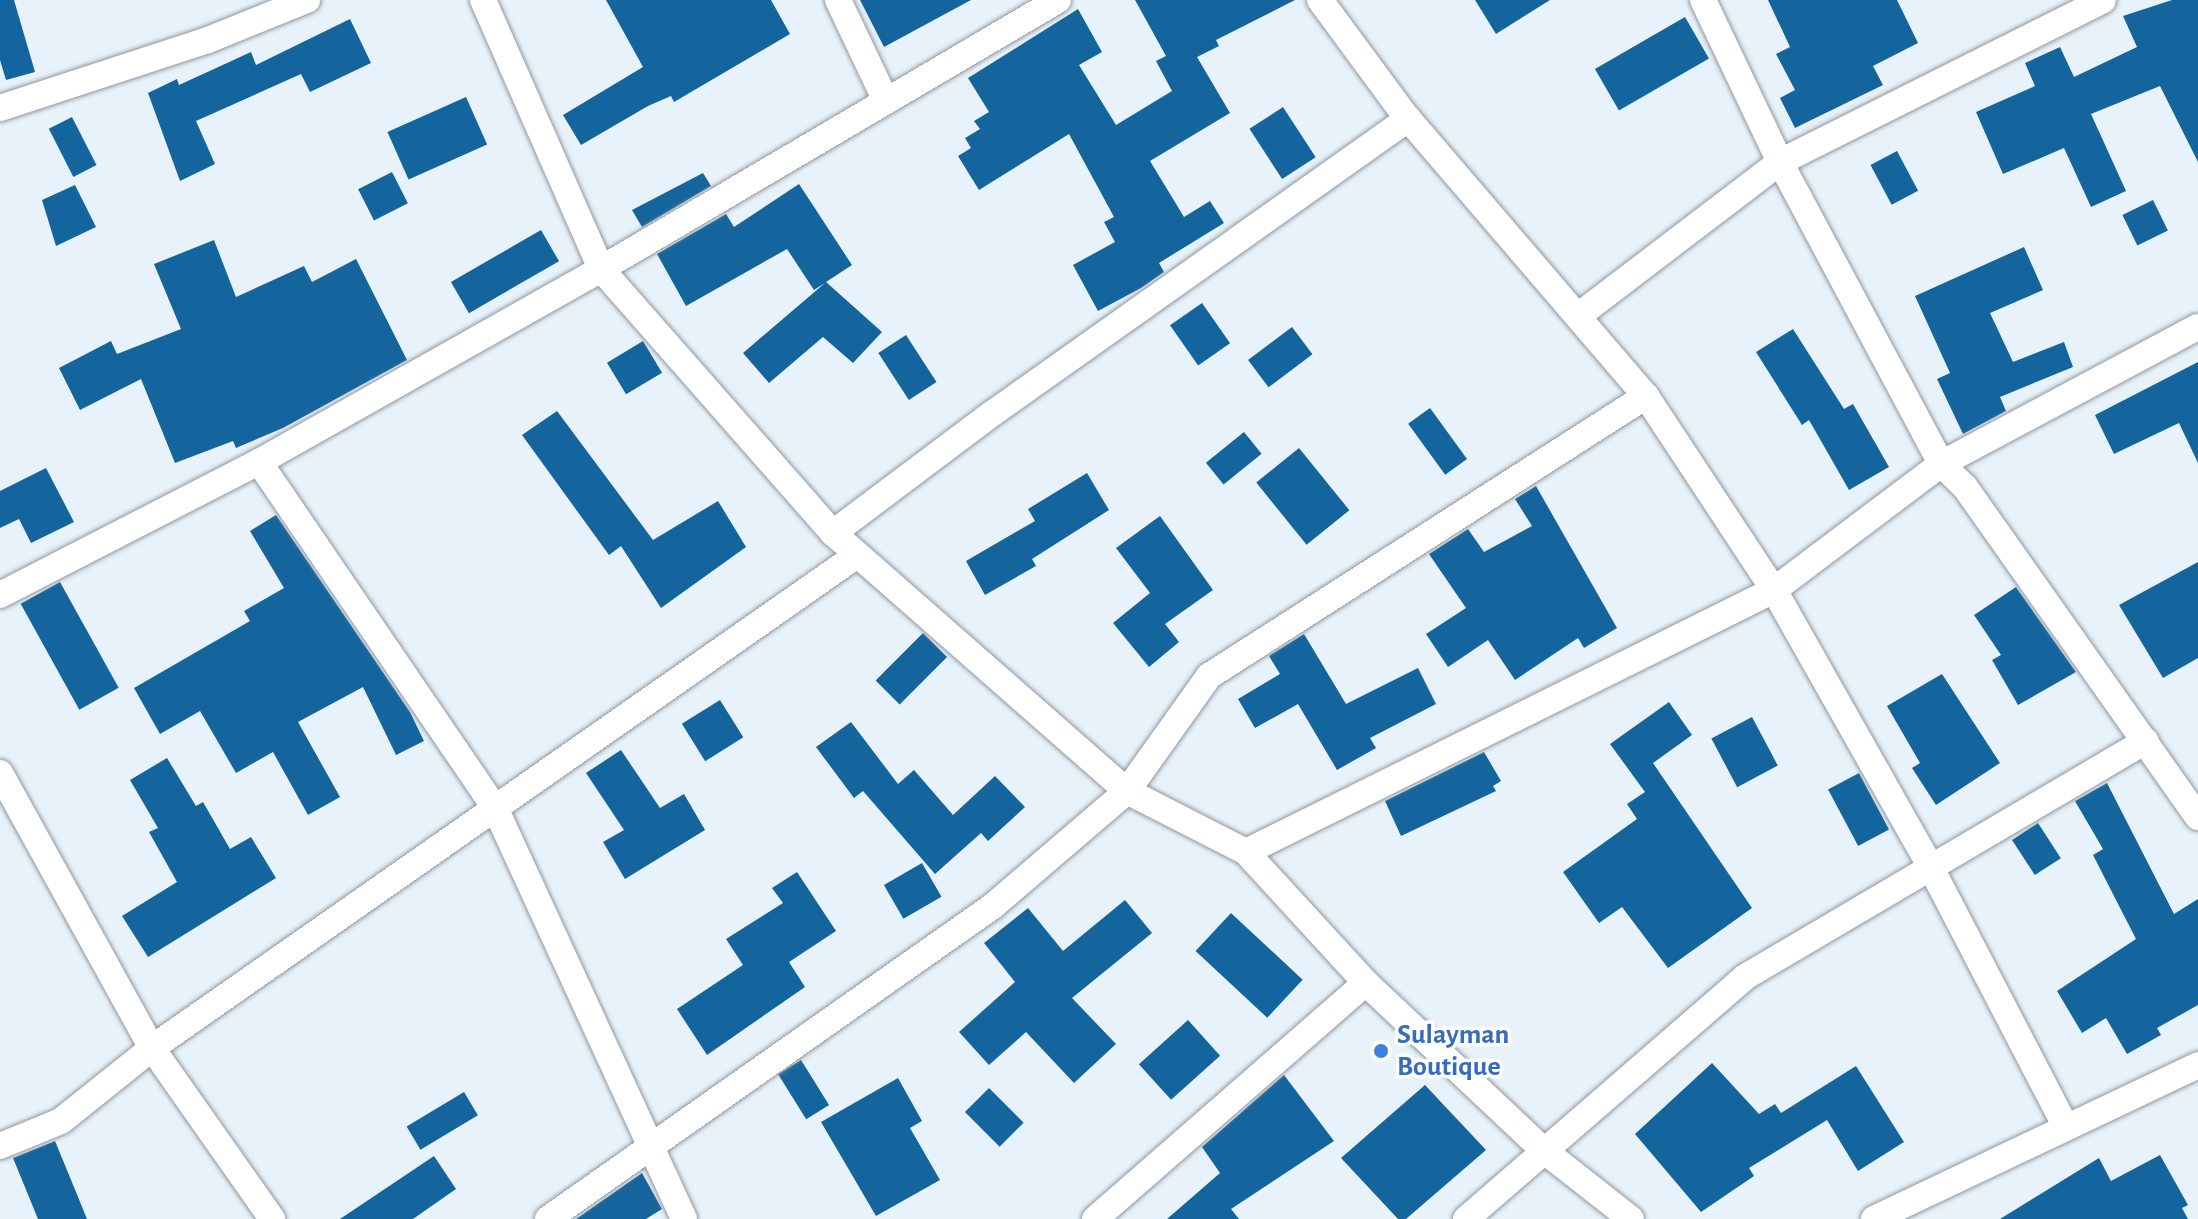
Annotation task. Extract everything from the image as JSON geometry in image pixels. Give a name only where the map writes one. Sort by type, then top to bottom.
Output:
[{"type":"street","points":[[0,108],[208,40],[307,0]]},
{"type":"street","points":[[483,0],[601,269],[833,533],[1127,791],[1246,852],[1366,983],[1542,1149],[1631,1219]]},
{"type":"street","points":[[838,0],[885,99]]},
{"type":"street","points":[[0,595],[259,462],[601,269],[885,99],[1058,0]]},
{"type":"street","points":[[1320,0],[1408,119],[1646,396],[1774,590],[1929,864],[2066,1127]]},
{"type":"street","points":[[1703,0],[1780,162],[1941,464],[1965,487],[2198,817]]},
{"type":"street","points":[[1578,316],[1780,162],[2103,0]]},
{"type":"street","points":[[833,533],[993,413],[1408,119]]},
{"type":"street","points":[[1246,852],[1774,590],[1941,464],[2198,327]]},
{"type":"street","points":[[548,1219],[993,906],[1127,791],[1209,676],[1646,396]]},
{"type":"street","points":[[259,462],[496,810],[684,1219]]},
{"type":"street","points":[[0,1146],[61,1121],[152,1048],[857,555]]},
{"type":"street","points":[[1466,1219],[1542,1149],[1745,977],[1929,864],[2146,741]]},
{"type":"street","points":[[0,773],[152,1048],[272,1219]]},
{"type":"street","points":[[1095,1219],[1366,983]]},
{"type":"street","points":[[1874,1219],[2198,1065]]},
{"type":"building","points":[[0,0],[14,0],[35,72],[6,80],[0,60]]},
{"type":"building","points":[[606,0],[771,0],[790,34],[674,102],[671,96],[648,106],[581,145],[563,115],[643,67]]},
{"type":"building","points":[[860,0],[971,0],[884,47]]},
{"type":"building","points":[[1135,0],[1295,0],[1216,40],[1219,46],[1197,57],[1230,113],[1150,161],[1184,217],[1210,201],[1224,223],[1159,263],[1164,272],[1098,311],[1073,265],[1115,242],[1104,222],[1114,217],[1069,134],[979,190],[958,156],[971,148],[965,138],[980,129],[974,121],[989,112],[968,78],[1078,9],[1102,52],[1079,65],[1116,125],[1172,91],[1156,61],[1166,56]]},
{"type":"building","points":[[1475,0],[1550,0],[1496,34]]},
{"type":"building","points":[[1768,0],[1897,0],[1918,43],[1873,66],[1883,85],[1795,128],[1780,98],[1795,90],[1776,54],[1790,47]]},
{"type":"building","points":[[2172,0],[2198,0],[2198,162],[2160,86],[2091,114],[2126,191],[2091,207],[2064,148],[2003,174],[1976,112],[2035,86],[2025,63],[2060,47],[2074,77],[2137,47],[2123,16]]},
{"type":"building","points":[[1685,17],[1709,59],[1619,111],[1595,69]]},
{"type":"building","points":[[350,19],[371,63],[310,92],[301,74],[196,121],[215,164],[180,181],[148,93],[177,79],[179,85],[251,52],[256,65]]},
{"type":"building","points":[[466,97],[487,145],[409,179],[387,132]]},
{"type":"building","points":[[1283,107],[1316,157],[1282,179],[1249,129]]},
{"type":"building","points":[[72,117],[97,165],[73,177],[49,129]]},
{"type":"building","points":[[1897,151],[1918,191],[1892,205],[1871,165]]},
{"type":"building","points":[[392,172],[408,203],[374,220],[358,189]]},
{"type":"building","points":[[703,173],[711,186],[642,227],[632,210]]},
{"type":"building","points":[[799,184],[852,265],[826,282],[882,332],[853,363],[823,337],[769,383],[743,353],[825,283],[814,290],[787,249],[686,306],[657,254],[726,214],[734,227]]},
{"type":"building","points":[[75,185],[96,227],[56,246],[42,200]]},
{"type":"building","points":[[2153,200],[2168,231],[2137,245],[2122,215]]},
{"type":"building","points":[[541,230],[559,261],[469,313],[451,282]]},
{"type":"building","points":[[214,240],[236,297],[304,266],[312,282],[356,259],[407,360],[283,428],[236,448],[233,441],[175,463],[141,379],[80,410],[59,368],[111,341],[117,354],[181,329],[154,264]]},
{"type":"building","points":[[2024,247],[2043,290],[1990,313],[2013,362],[2064,342],[2073,367],[2000,397],[2006,411],[1963,434],[1937,379],[1950,373],[1915,296]]},
{"type":"building","points":[[1202,303],[1230,343],[1198,366],[1170,325]]},
{"type":"building","points":[[1292,327],[1312,354],[1269,387],[1248,360]]},
{"type":"building","points":[[1793,329],[1844,409],[1853,404],[1889,467],[1849,490],[1809,420],[1802,425],[1756,352]]},
{"type":"building","points":[[906,335],[936,382],[909,400],[878,353]]},
{"type":"building","points":[[643,341],[662,373],[626,394],[607,363]]},
{"type":"building","points":[[2198,362],[2198,463],[2179,423],[2114,454],[2095,415]]},
{"type":"building","points":[[1430,408],[1467,459],[1445,475],[1408,424]]},
{"type":"building","points":[[557,411],[653,540],[718,501],[746,547],[661,608],[621,546],[609,555],[522,435]]},
{"type":"building","points":[[1244,432],[1262,454],[1224,485],[1206,463]]},
{"type":"building","points":[[1299,448],[1349,510],[1307,545],[1256,483]]},
{"type":"building","points":[[46,468],[74,522],[31,543],[19,519],[0,528],[0,491]]},
{"type":"building","points":[[1087,473],[1109,510],[1032,559],[1036,566],[985,595],[966,561],[1035,521],[1028,509]]},
{"type":"building","points":[[1536,486],[1617,628],[1584,648],[1578,638],[1515,680],[1488,640],[1448,667],[1426,634],[1466,608],[1429,554],[1468,529],[1484,552],[1532,526],[1515,499]]},
{"type":"building","points":[[276,515],[410,712],[424,741],[396,755],[363,687],[298,722],[340,797],[308,815],[273,752],[236,773],[200,711],[160,734],[134,688],[250,621],[244,611],[284,588],[250,531]]},
{"type":"building","points":[[1160,516],[1213,590],[1165,624],[1179,642],[1149,667],[1113,623],[1150,593],[1116,548]]},
{"type":"building","points":[[2198,562],[2198,658],[2163,678],[2119,605]]},
{"type":"building","points":[[60,582],[119,688],[79,710],[21,604]]},
{"type":"building","points":[[2016,587],[2076,672],[2018,705],[1992,660],[2001,655],[1974,615]]},
{"type":"building","points":[[923,633],[947,657],[900,704],[876,680]]},
{"type":"building","points":[[1304,634],[1346,704],[1418,668],[1436,704],[1370,738],[1376,748],[1337,770],[1298,704],[1255,728],[1238,699],[1280,674],[1269,656]]},
{"type":"building","points":[[1942,674],[2000,763],[1936,805],[1912,768],[1920,763],[1887,706]]},
{"type":"building","points":[[720,700],[743,737],[705,761],[682,724]]},
{"type":"building","points":[[1669,702],[1692,735],[1653,763],[1752,908],[1668,968],[1622,907],[1599,923],[1563,872],[1637,819],[1627,804],[1645,792],[1610,744]]},
{"type":"building","points":[[1752,717],[1778,766],[1737,787],[1711,739]]},
{"type":"building","points":[[851,722],[898,784],[914,770],[953,815],[995,776],[1025,807],[988,841],[981,833],[935,874],[863,791],[854,798],[816,747]]},
{"type":"building","points":[[621,750],[660,808],[684,794],[705,830],[625,879],[603,842],[624,830],[586,773]]},
{"type":"building","points":[[1484,752],[1501,781],[1493,786],[1496,791],[1401,836],[1385,801]]},
{"type":"building","points":[[167,758],[196,806],[203,802],[230,849],[251,837],[276,878],[148,957],[122,916],[177,882],[149,832],[158,828],[130,780]]},
{"type":"building","points":[[1859,773],[1889,830],[1858,846],[1828,789]]},
{"type":"building","points":[[2107,783],[2174,914],[2198,899],[2198,1005],[2157,1028],[2161,1035],[2127,1054],[2106,1018],[2082,1033],[2057,991],[2136,939],[2093,855],[2103,849],[2075,801]]},
{"type":"building","points":[[2038,823],[2061,858],[2035,875],[2012,840]]},
{"type":"building","points":[[922,863],[942,897],[903,919],[884,885]]},
{"type":"building","points":[[797,872],[836,931],[789,962],[805,987],[707,1055],[677,1009],[743,965],[726,939],[783,903],[772,888]]},
{"type":"building","points":[[1125,900],[1152,933],[1072,998],[1116,1044],[1074,1083],[1026,1032],[989,1065],[959,1032],[1015,982],[984,943],[1028,908],[1063,951]]},
{"type":"building","points":[[1231,913],[1303,980],[1267,1018],[1196,951]]},
{"type":"building","points":[[1188,1020],[1220,1056],[1171,1100],[1139,1064]]},
{"type":"building","points":[[801,1060],[829,1105],[806,1119],[778,1074]]},
{"type":"building","points":[[1712,1063],[1759,1114],[1775,1104],[1781,1113],[1856,1066],[1904,1142],[1858,1171],[1827,1120],[1749,1168],[1754,1176],[1701,1212],[1635,1134]]},
{"type":"building","points":[[1284,1075],[1334,1141],[1231,1209],[1239,1219],[1167,1219],[1220,1173],[1202,1147]]},
{"type":"building","points":[[898,1078],[922,1121],[910,1128],[940,1180],[876,1216],[821,1122]]},
{"type":"building","points":[[1425,1085],[1486,1150],[1406,1219],[1398,1219],[1341,1158]]},
{"type":"building","points":[[989,1088],[1024,1123],[1000,1147],[965,1112]]},
{"type":"building","points":[[464,1092],[478,1115],[420,1150],[407,1127]]},
{"type":"building","points":[[55,1141],[87,1219],[38,1219],[13,1158]]},
{"type":"building","points":[[2160,1155],[2188,1205],[2182,1208],[2188,1219],[2000,1219],[2099,1158],[2111,1181]]},
{"type":"building","points":[[434,1156],[456,1189],[413,1219],[340,1219]]},
{"type":"building","points":[[642,1173],[662,1209],[646,1219],[576,1219]]},
{"type":"place","name":"Sulayman Boutique","points":[[1381,1051]]}]
